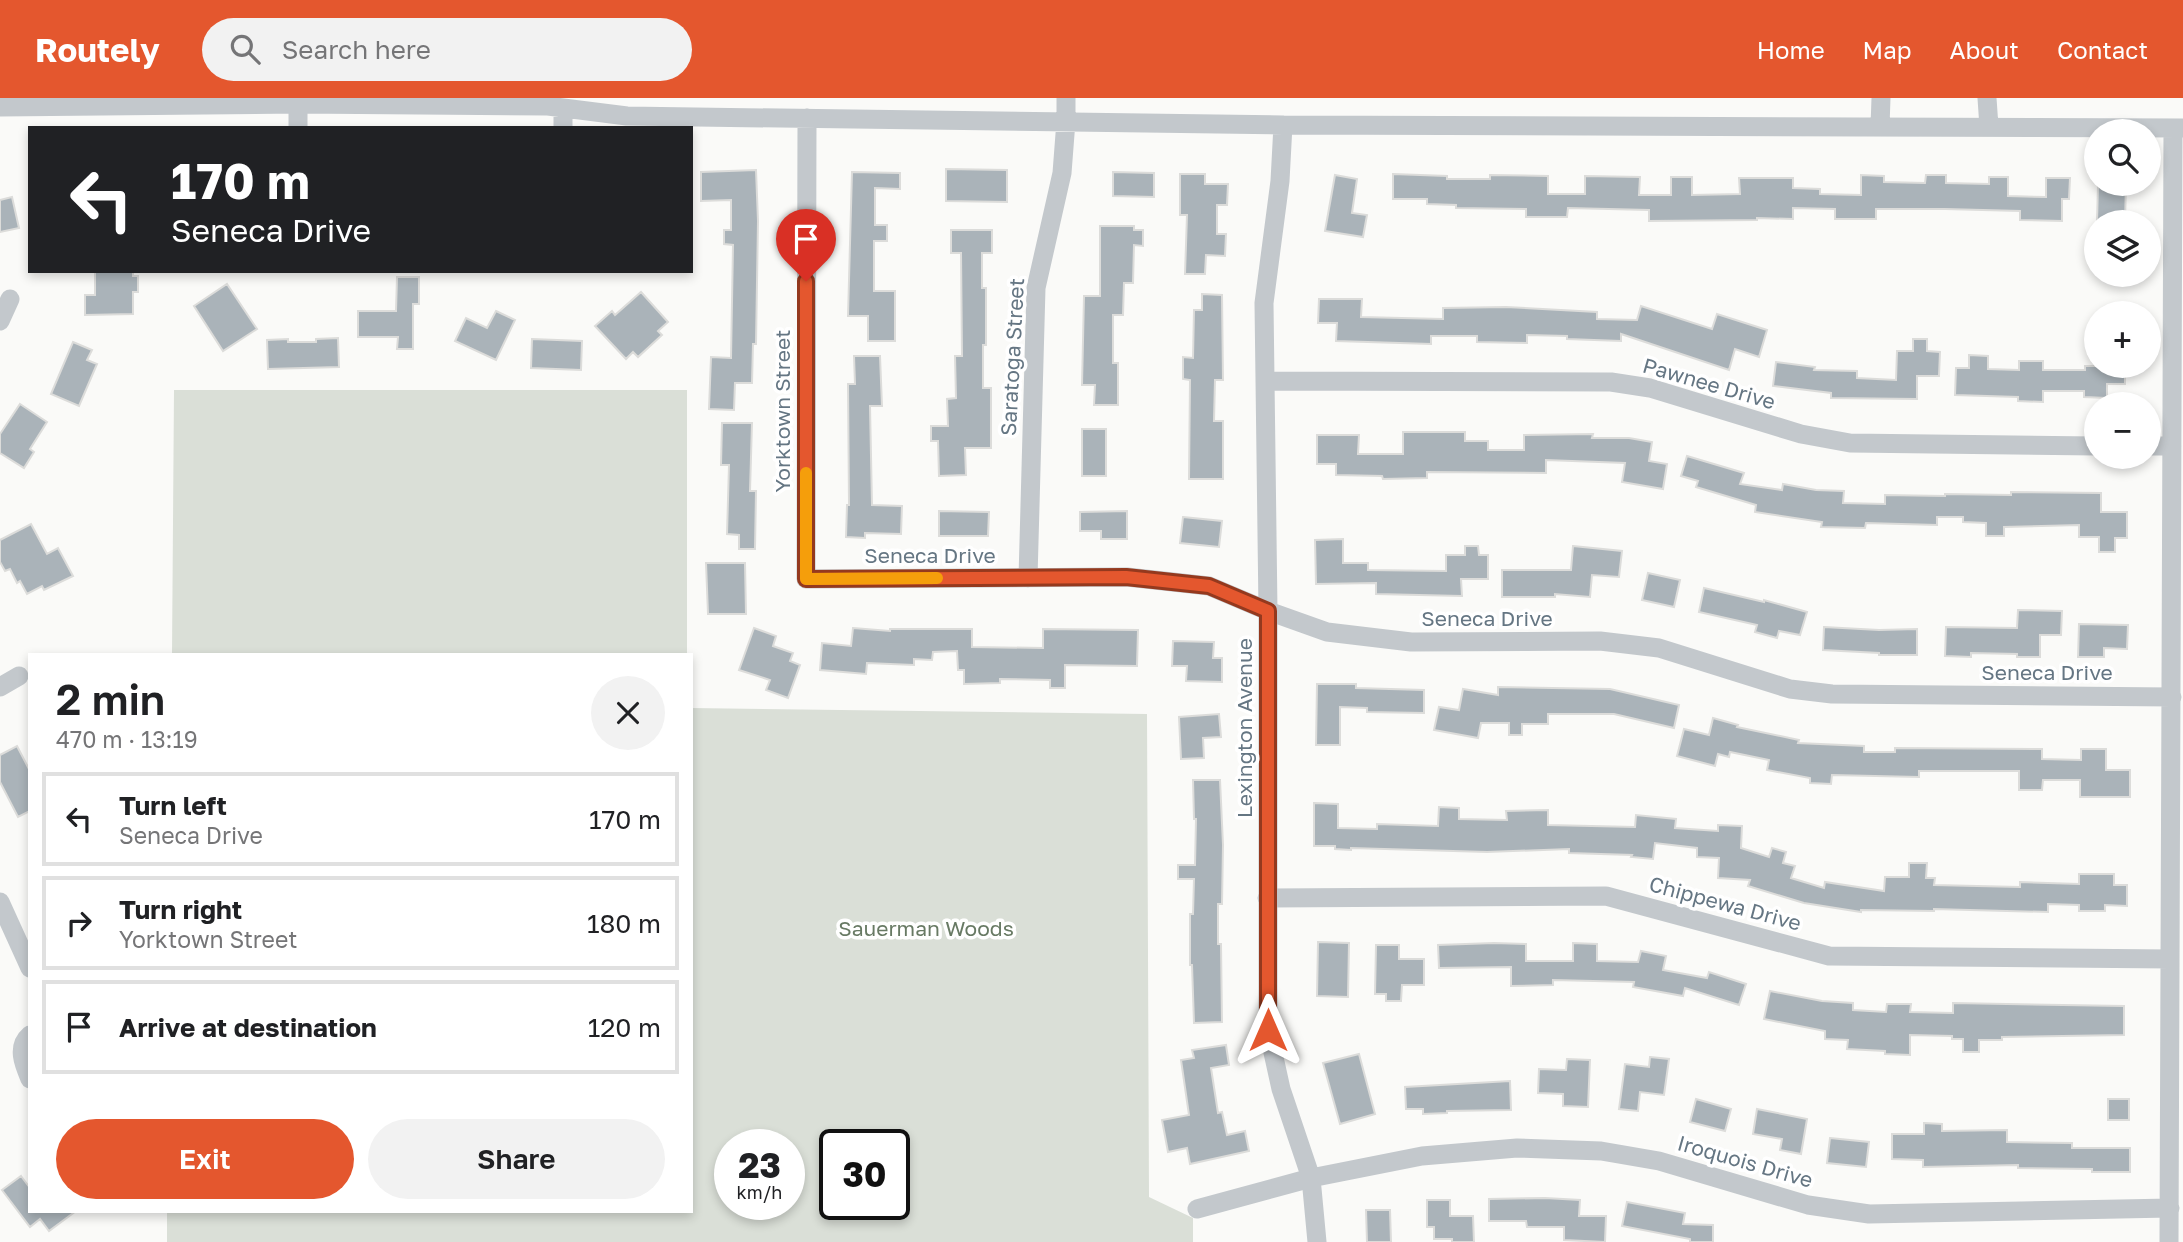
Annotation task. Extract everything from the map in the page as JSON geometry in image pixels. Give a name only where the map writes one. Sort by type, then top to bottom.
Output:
[{"type":"street","name":"Saratoga Street","points":[[1028,578],[1035,288],[1062,173],[1066,98]]},
{"type":"street","points":[[1880,127],[1881,98]]},
{"type":"street","points":[[1987,98],[1989,127]]},
{"type":"street","points":[[0,107],[457,101],[548,106],[627,116],[1283,125],[2178,128],[2172,446],[2172,697],[2177,860],[2171,959],[2169,1242]]},
{"type":"street","points":[[298,104],[298,126]]},
{"type":"street","points":[[563,108],[563,126]]},
{"type":"street","name":"Yorktown Street","points":[[806,579],[807,118]]},
{"type":"street","name":"Lexington Avenue","points":[[1283,125],[1280,181],[1264,303],[1268,611],[1268,1030],[1280,1089],[1311,1178],[1317,1242]]},
{"type":"street","points":[[0,321],[10,299]]},
{"type":"street","name":"Pawnee Drive","points":[[1266,381],[1611,382],[1650,388],[1801,434],[1850,443],[2084,446]]},
{"type":"street","points":[[2161,446],[2172,446]]},
{"type":"street","name":"Seneca Drive","points":[[806,579],[1126,577],[1209,586],[1327,632],[1410,642],[1600,641],[1659,648],[1790,689],[1832,694],[2172,697]]},
{"type":"street","points":[[0,687],[19,676]]},
{"type":"street","name":"Chippewa Drive","points":[[1267,898],[1606,895],[1829,956],[2171,959]]},
{"type":"street","points":[[0,902],[28,964]]},
{"type":"street","points":[[28,1037],[22,1049],[28,1074]]},
{"type":"street","name":"Iroquois Drive","points":[[1197,1209],[1311,1178],[1422,1156],[1529,1148],[1601,1151],[1659,1161],[1808,1205],[1869,1214],[2170,1208]]},
{"type":"green space","points":[[174,390],[687,390],[687,653],[172,653]]},
{"type":"green space","name":"Sauerman Woods","points":[[693,708],[1147,714],[1149,1197],[1193,1218],[1193,1242],[167,1242],[167,1213],[693,1213]]},
{"type":"building","points":[[946,169],[1007,170],[1007,202],[946,201]]},
{"type":"building","points":[[756,170],[756,344],[753,344],[752,383],[735,383],[734,410],[709,409],[711,357],[731,358],[733,245],[724,244],[724,230],[731,230],[731,200],[701,201],[701,172]]},
{"type":"building","points":[[852,172],[900,173],[900,189],[875,188],[875,225],[887,225],[887,241],[874,241],[874,291],[895,291],[895,341],[868,341],[868,316],[848,316]]},
{"type":"building","points":[[1113,172],[1154,173],[1154,197],[1113,196]]},
{"type":"building","points":[[1180,174],[1205,174],[1205,184],[1228,184],[1227,205],[1217,205],[1217,234],[1226,234],[1225,256],[1206,255],[1205,274],[1185,274],[1187,215],[1180,215]]},
{"type":"building","points":[[1393,174],[1447,176],[1447,179],[1490,179],[1490,175],[1548,176],[1548,194],[1585,194],[1585,176],[1640,177],[1639,195],[1671,195],[1671,177],[1692,177],[1692,195],[1740,194],[1739,178],[1793,178],[1793,188],[1820,189],[1820,194],[1861,195],[1861,175],[1884,176],[1884,182],[1925,183],[1926,175],[1946,175],[1946,183],[1989,184],[1989,177],[2008,177],[2008,196],[2046,197],[2046,178],[2070,178],[2069,199],[2062,199],[2062,221],[2020,220],[2020,211],[1945,209],[1876,209],[1876,219],[1835,219],[1835,209],[1793,208],[1793,219],[1649,221],[1649,210],[1568,208],[1567,217],[1526,217],[1526,209],[1456,208],[1456,205],[1427,204],[1427,199],[1393,199]]},
{"type":"building","points":[[1335,175],[1357,179],[1352,213],[1367,215],[1363,237],[1325,231]]},
{"type":"building","points":[[2098,196],[2126,196],[2125,210],[2097,210]]},
{"type":"building","points":[[12,197],[19,228],[0,232],[0,200]]},
{"type":"building","points":[[1100,226],[1134,226],[1134,230],[1143,230],[1143,246],[1134,245],[1133,283],[1124,283],[1123,315],[1113,315],[1113,363],[1118,363],[1118,405],[1094,405],[1095,385],[1082,385],[1084,296],[1100,296]]},
{"type":"building","points":[[951,230],[992,230],[992,253],[982,253],[982,288],[986,288],[983,388],[991,388],[991,448],[965,448],[966,475],[939,476],[938,441],[931,441],[931,426],[948,426],[947,399],[956,398],[955,356],[962,356],[961,253],[951,253]]},
{"type":"building","points":[[95,273],[133,273],[133,276],[138,276],[138,292],[133,292],[133,314],[85,315],[85,295],[95,295]]},
{"type":"building","points":[[397,277],[419,277],[419,304],[413,304],[413,349],[397,349],[398,337],[358,337],[358,311],[396,311]]},
{"type":"building","points":[[227,284],[257,329],[223,351],[194,306]]},
{"type":"building","points":[[641,292],[668,322],[658,331],[662,335],[638,357],[633,352],[626,359],[595,326],[612,311],[615,315]]},
{"type":"building","points":[[1202,294],[1222,295],[1223,380],[1215,380],[1214,421],[1223,421],[1223,479],[1189,479],[1190,380],[1183,379],[1183,357],[1193,358],[1194,310],[1202,310]]},
{"type":"building","points":[[1319,299],[1362,299],[1361,317],[1443,319],[1443,308],[1506,307],[1597,312],[1597,319],[1637,320],[1641,306],[1712,329],[1717,314],[1767,330],[1759,357],[1735,349],[1729,370],[1621,334],[1621,341],[1527,335],[1527,343],[1477,342],[1477,336],[1431,336],[1431,344],[1336,341],[1337,323],[1318,323]]},
{"type":"building","points":[[496,311],[515,320],[496,360],[455,341],[466,318],[487,328]]},
{"type":"building","points":[[338,338],[339,367],[268,369],[267,340],[316,342],[316,339]]},
{"type":"building","points":[[532,339],[582,341],[581,370],[531,368]]},
{"type":"building","points":[[1913,339],[1927,339],[1927,351],[1940,352],[1939,376],[1917,376],[1917,399],[1831,398],[1831,393],[1773,386],[1776,362],[1815,367],[1814,370],[1857,371],[1857,378],[1896,380],[1897,351],[1913,351]]},
{"type":"building","points":[[73,342],[92,350],[87,360],[97,364],[79,406],[51,394]]},
{"type":"building","points":[[1969,355],[1988,356],[1988,369],[2019,370],[2019,361],[2043,361],[2043,370],[2084,370],[2084,378],[2125,378],[2125,384],[2107,384],[2107,392],[2043,391],[2043,402],[2018,401],[2018,397],[1955,395],[1956,368],[1969,368]]},
{"type":"building","points":[[854,356],[880,356],[882,406],[870,406],[872,505],[902,506],[901,534],[865,533],[865,538],[846,537],[849,505],[848,384],[855,384]]},
{"type":"building","points":[[20,404],[47,422],[30,449],[34,452],[24,468],[0,453],[0,434]]},
{"type":"building","points":[[722,423],[752,423],[750,491],[756,491],[755,549],[739,549],[739,535],[727,534],[729,465],[721,465]]},
{"type":"building","points":[[1082,429],[1106,429],[1106,476],[1082,476]]},
{"type":"building","points":[[1403,432],[1465,432],[1465,441],[1488,441],[1488,450],[1524,450],[1524,435],[1593,434],[1592,438],[1629,438],[1652,442],[1649,461],[1667,464],[1663,489],[1622,482],[1625,463],[1546,460],[1546,473],[1427,472],[1427,478],[1383,479],[1382,476],[1336,475],[1336,464],[1317,464],[1317,435],[1359,435],[1358,454],[1403,454]]},
{"type":"building","points":[[1687,456],[1744,473],[1740,484],[1782,490],[1783,484],[1816,490],[1844,491],[1843,503],[1885,504],[1885,495],[2101,493],[2101,512],[2127,512],[2127,538],[2115,538],[2115,552],[2099,552],[2099,537],[2079,537],[2079,525],[2004,527],[2004,536],[1986,536],[1986,523],[1963,522],[1963,517],[1937,517],[1937,525],[1866,523],[1865,528],[1821,527],[1822,522],[1755,512],[1756,505],[1696,487],[1698,481],[1681,476]]},
{"type":"building","points":[[939,511],[989,512],[988,536],[939,536]]},
{"type":"building","points":[[1127,511],[1127,539],[1101,539],[1101,531],[1080,531],[1080,512]]},
{"type":"building","points":[[1183,517],[1222,521],[1219,547],[1180,543]]},
{"type":"building","points":[[31,524],[47,554],[58,548],[73,576],[44,590],[42,586],[27,594],[10,569],[5,571],[0,562],[0,540]]},
{"type":"building","points":[[1343,539],[1343,563],[1368,563],[1368,570],[1446,571],[1446,555],[1465,555],[1465,546],[1478,546],[1479,555],[1488,555],[1488,579],[1461,579],[1462,596],[1376,594],[1376,583],[1316,584],[1315,540]]},
{"type":"building","points":[[1573,546],[1622,551],[1619,577],[1592,575],[1590,597],[1555,594],[1555,597],[1502,597],[1502,570],[1571,570]]},
{"type":"building","points":[[706,563],[745,563],[746,614],[708,614]]},
{"type":"building","points":[[1648,573],[1680,580],[1674,607],[1642,600]]},
{"type":"building","points":[[1704,588],[1807,612],[1800,635],[1779,631],[1777,638],[1755,632],[1757,625],[1699,612]]},
{"type":"building","points":[[2018,610],[2062,611],[2061,635],[2040,635],[2040,657],[1971,653],[1971,657],[1945,656],[1946,627],[2017,628]]},
{"type":"building","points":[[2079,624],[2128,625],[2127,649],[2104,648],[2104,657],[2078,657]]},
{"type":"building","points":[[1824,627],[1917,629],[1917,655],[1823,650]]},
{"type":"building","points":[[754,628],[776,636],[773,646],[793,653],[790,661],[800,665],[788,698],[766,690],[770,680],[739,670]]},
{"type":"building","points":[[853,628],[890,631],[972,629],[972,647],[1043,648],[1043,629],[1138,630],[1137,666],[1065,665],[1065,688],[1050,688],[1050,680],[1000,679],[1000,683],[964,684],[964,670],[958,670],[957,651],[933,652],[932,660],[914,659],[914,665],[867,663],[866,674],[820,670],[822,643],[851,646]]},
{"type":"building","points":[[1173,641],[1214,642],[1213,658],[1222,658],[1222,682],[1186,681],[1187,666],[1172,666]]},
{"type":"building","points":[[1317,684],[1356,684],[1356,688],[1424,690],[1424,713],[1367,712],[1367,708],[1340,707],[1340,745],[1316,745]]},
{"type":"building","points":[[1498,687],[1610,689],[1679,705],[1674,728],[1614,714],[1548,714],[1548,724],[1522,724],[1522,735],[1509,735],[1509,723],[1481,723],[1478,738],[1434,730],[1439,707],[1459,710],[1463,689],[1498,695]]},
{"type":"building","points":[[1219,714],[1221,737],[1203,738],[1204,758],[1181,759],[1179,717]]},
{"type":"building","points":[[1713,718],[1738,725],[1737,727],[1799,740],[1798,743],[1864,746],[1864,752],[1895,752],[1895,748],[2042,749],[2042,759],[2081,760],[2081,749],[2106,749],[2106,770],[2130,770],[2130,797],[2080,797],[2080,780],[2043,780],[2042,790],[2019,790],[2019,771],[1919,771],[1919,777],[1832,775],[1831,784],[1810,783],[1810,778],[1767,770],[1769,760],[1730,752],[1729,757],[1718,754],[1715,766],[1677,756],[1684,729],[1709,735]]},
{"type":"building","points":[[17,746],[28,767],[28,812],[18,817],[0,782],[0,755]]},
{"type":"building","points":[[1193,780],[1220,780],[1223,845],[1218,944],[1221,944],[1222,1022],[1194,1023],[1190,914],[1193,914],[1194,879],[1178,879],[1178,865],[1195,865]]},
{"type":"building","points":[[1314,803],[1338,804],[1338,828],[1377,829],[1377,824],[1438,826],[1439,807],[1459,808],[1459,819],[1507,820],[1506,811],[1548,810],[1548,825],[1635,827],[1636,815],[1676,819],[1675,828],[1718,831],[1718,825],[1742,826],[1741,848],[1769,857],[1772,848],[1786,852],[1783,863],[1795,866],[1791,878],[1824,888],[1825,882],[1884,891],[1885,877],[1909,877],[1909,863],[1927,863],[1926,878],[1935,878],[1934,885],[2020,887],[2020,882],[2079,884],[2079,874],[2114,874],[2114,885],[2127,885],[2127,906],[2105,905],[2105,911],[2079,911],[2079,905],[2048,904],[2048,912],[1934,909],[1861,912],[1804,903],[1748,886],[1750,880],[1718,878],[1719,858],[1697,857],[1697,848],[1655,843],[1653,859],[1631,857],[1632,855],[1569,853],[1569,849],[1487,852],[1335,849],[1335,846],[1314,846]]},
{"type":"building","points":[[1318,942],[1349,943],[1348,997],[1317,996]]},
{"type":"building","points":[[1573,943],[1597,944],[1597,961],[1638,962],[1641,951],[1666,956],[1663,970],[1707,978],[1709,972],[1746,984],[1739,1005],[1685,988],[1683,996],[1633,987],[1634,982],[1553,980],[1553,985],[1511,986],[1511,967],[1439,968],[1438,945],[1526,944],[1526,961],[1573,961]]},
{"type":"building","points":[[1376,945],[1399,945],[1399,959],[1424,959],[1424,985],[1402,985],[1401,1001],[1386,1001],[1386,994],[1375,994]]},
{"type":"building","points":[[1770,991],[1822,1001],[1853,1003],[1853,1010],[1886,1012],[1887,1004],[1911,1004],[1910,1012],[1953,1013],[1953,1003],[2124,1006],[2124,1035],[2002,1037],[2002,1040],[1979,1040],[1979,1052],[1963,1052],[1963,1039],[1952,1039],[1952,1036],[1910,1035],[1910,1055],[1885,1054],[1885,1051],[1847,1049],[1848,1040],[1825,1039],[1825,1031],[1764,1019]]},
{"type":"building","points":[[1226,1045],[1229,1065],[1211,1068],[1218,1113],[1222,1112],[1227,1135],[1245,1131],[1249,1151],[1190,1164],[1187,1148],[1168,1152],[1162,1120],[1189,1115],[1181,1060],[1194,1058],[1192,1050]]},
{"type":"building","points":[[1359,1054],[1375,1114],[1340,1124],[1323,1063]]},
{"type":"building","points":[[1650,1057],[1669,1059],[1664,1095],[1640,1092],[1638,1111],[1619,1109],[1625,1064],[1649,1067]]},
{"type":"building","points":[[1567,1059],[1590,1060],[1588,1107],[1563,1106],[1563,1094],[1538,1093],[1539,1069],[1566,1070]]},
{"type":"building","points":[[1510,1081],[1511,1110],[1423,1114],[1423,1109],[1406,1109],[1405,1087]]},
{"type":"building","points":[[1696,1099],[1731,1109],[1725,1131],[1690,1122]]},
{"type":"building","points":[[2108,1099],[2129,1099],[2129,1120],[2108,1120]]},
{"type":"building","points":[[1757,1109],[1807,1119],[1801,1154],[1780,1150],[1782,1139],[1753,1134]]},
{"type":"building","points":[[1924,1123],[1942,1124],[1942,1131],[2007,1130],[2007,1142],[2072,1143],[2072,1148],[2130,1148],[2130,1172],[2018,1168],[2018,1165],[1923,1167],[1923,1160],[1892,1159],[1892,1134],[1924,1134]]},
{"type":"building","points":[[1830,1138],[1869,1142],[1866,1167],[1827,1163]]},
{"type":"building","points":[[21,1176],[28,1185],[28,1213],[73,1213],[49,1231],[40,1219],[30,1227],[2,1190]]},
{"type":"building","points":[[1489,1199],[1580,1200],[1579,1216],[1606,1216],[1605,1242],[1564,1240],[1564,1227],[1527,1227],[1526,1221],[1489,1221]]},
{"type":"building","points":[[1427,1200],[1450,1200],[1450,1216],[1473,1216],[1474,1242],[1434,1239],[1434,1227],[1427,1227]]},
{"type":"building","points":[[1627,1202],[1685,1213],[1683,1224],[1713,1225],[1713,1242],[1690,1242],[1690,1239],[1622,1226]]},
{"type":"building","points":[[1366,1210],[1390,1210],[1391,1242],[1367,1242]]},
{"type":"slow traffic","points":[[806,473],[806,579],[937,578]]},
{"type":"route","points":[[806,281],[806,579],[1126,577],[1209,586],[1268,611],[1268,1030]]}]
